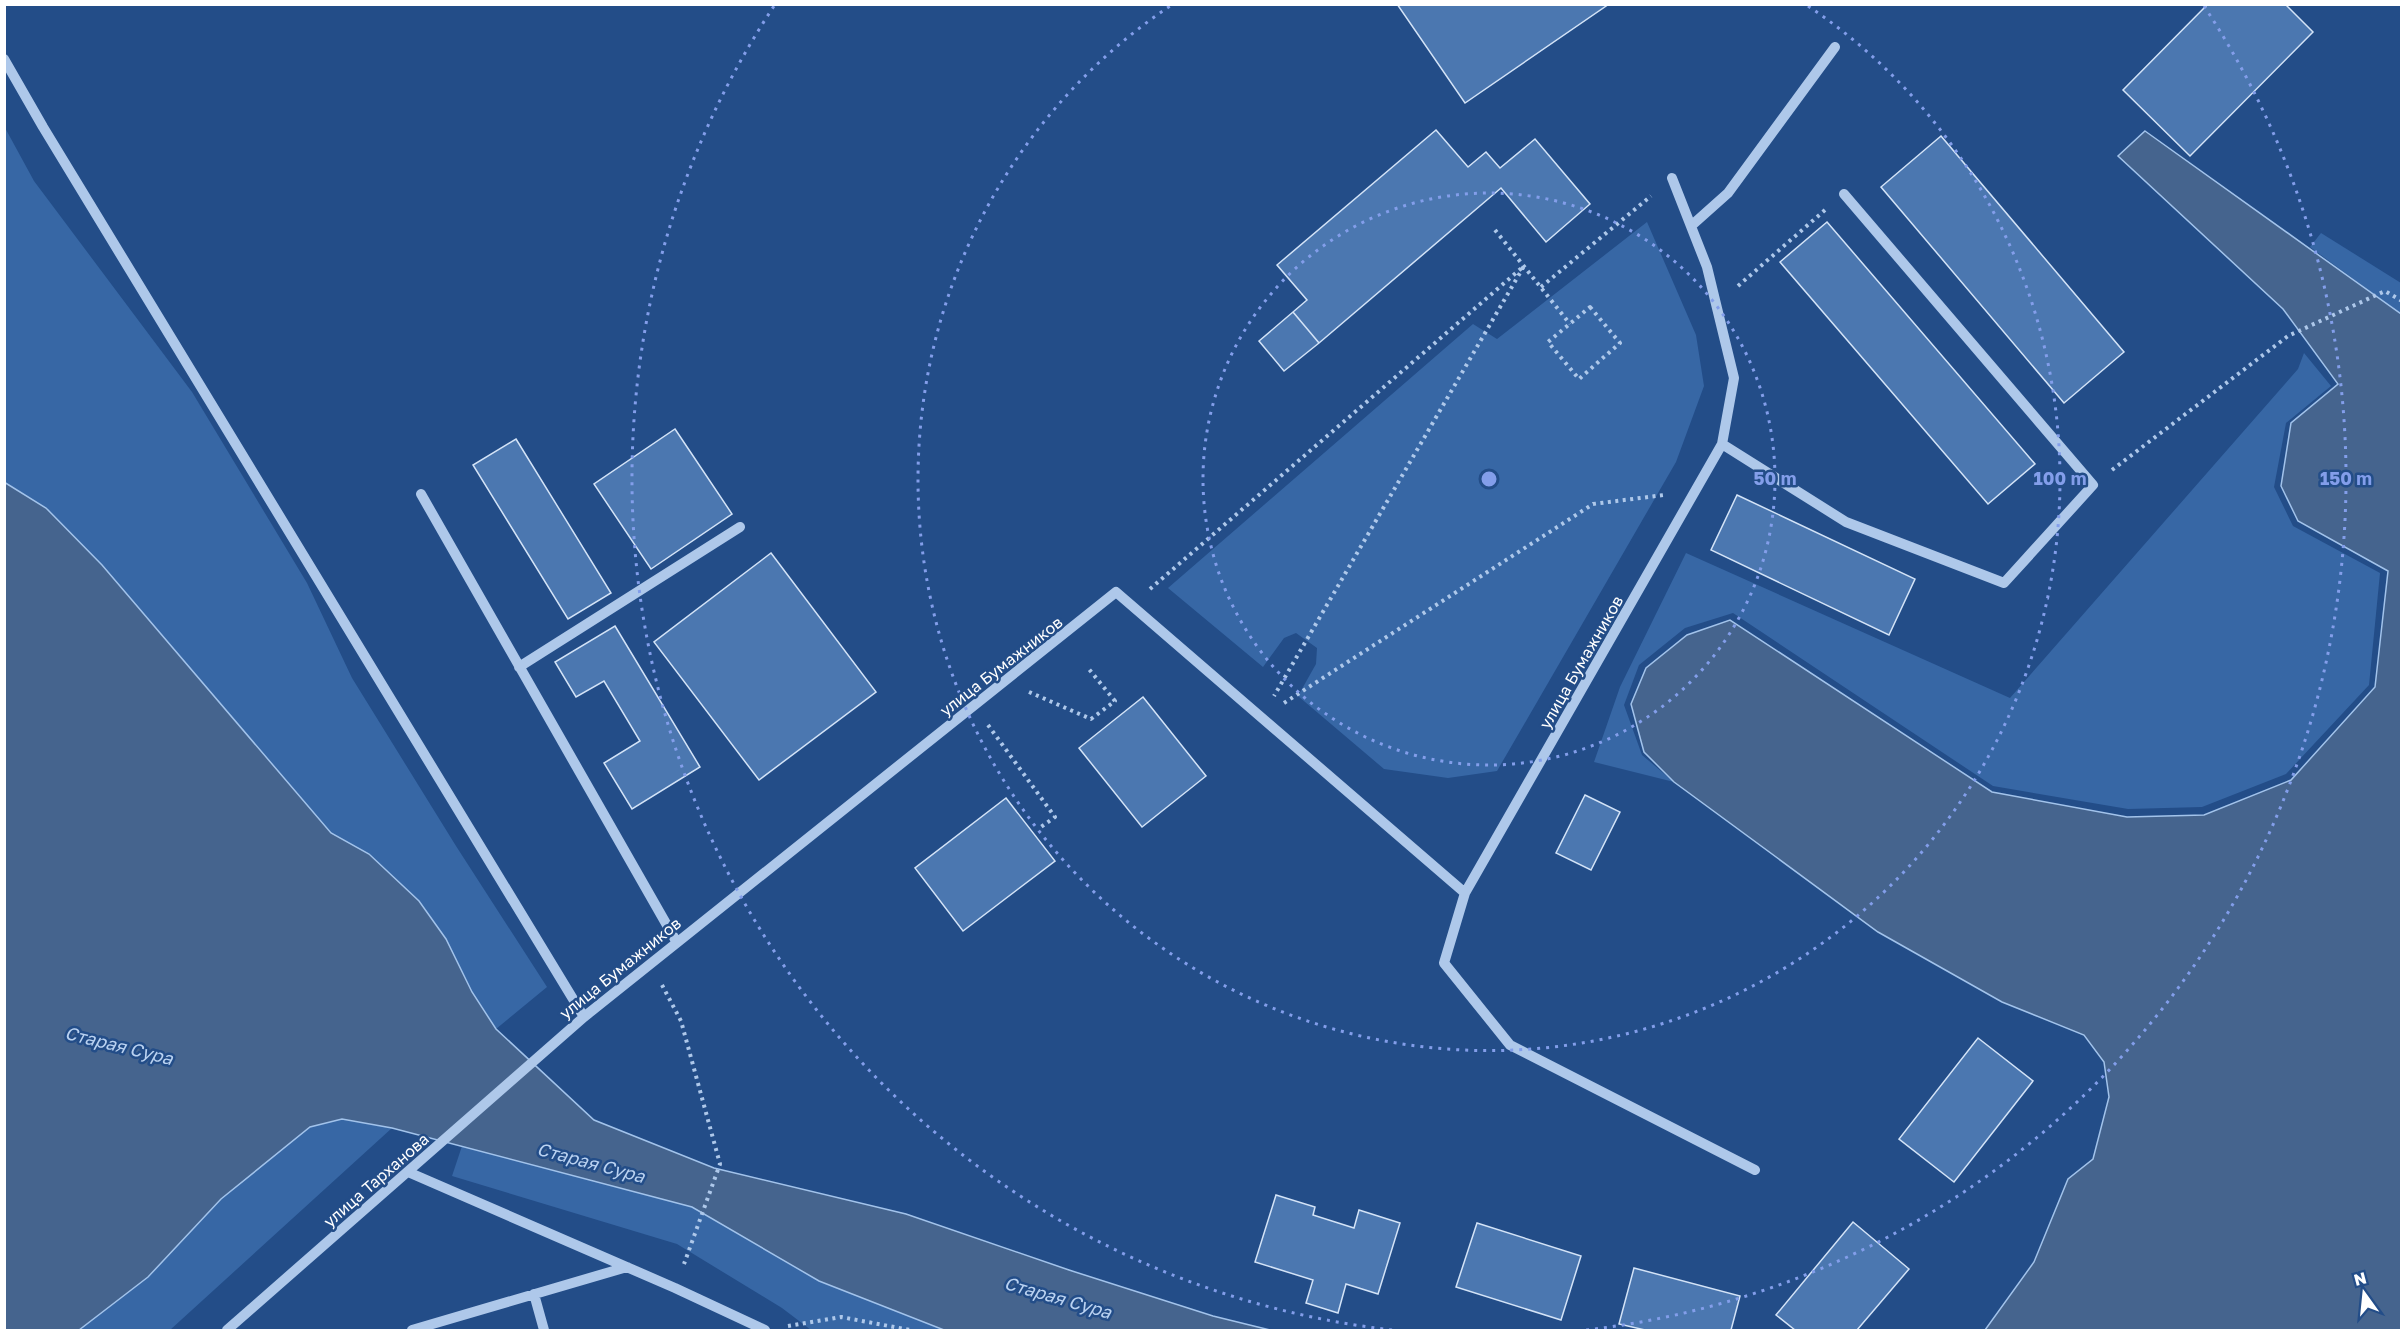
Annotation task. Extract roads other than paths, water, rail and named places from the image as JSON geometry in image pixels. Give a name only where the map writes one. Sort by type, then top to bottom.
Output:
[{"type":"street","points":[[1691,226],[1728,194],[1835,47]]},
{"type":"street","points":[[4,59],[55,148],[584,1017]]},
{"type":"street","name":"улица Бумажников","points":[[1672,178],[1707,267],[1734,378],[1722,444],[1465,893],[1444,963],[1510,1045],[1755,1170]]},
{"type":"street","points":[[1722,444],[1846,522],[2004,584],[2093,484],[1844,194]]},
{"type":"street","points":[[421,494],[676,941]]},
{"type":"street","points":[[519,667],[740,527]]},
{"type":"street","name":"улица Бумажников","points":[[544,1051],[676,941],[1116,592],[1465,893]]},
{"type":"street","name":"улица Тарханова","points":[[227,1330],[544,1051]]},
{"type":"street","points":[[408,1172],[675,1288],[764,1330]]},
{"type":"street","points":[[412,1330],[627,1267]]},
{"type":"street","points":[[534,1294],[544,1330]]},
{"type":"water","points":[[2145,131],[2401,314],[2401,1330],[1985,1330],[2034,1262],[2068,1179],[2093,1159],[2109,1097],[2104,1062],[2084,1035],[2002,1002],[1878,932],[1674,782],[1644,752],[1631,704],[1646,668],[1687,635],[1730,620],[1992,792],[2127,817],[2204,815],[2291,780],[2375,687],[2388,571],[2298,521],[2281,486],[2291,423],[2338,384],[2283,309],[2118,156]]},
{"type":"water","name":"Старая Сура","points":[[4,482],[46,508],[102,565],[331,833],[369,854],[419,901],[446,939],[472,992],[496,1029],[594,1120],[714,1168],[906,1214],[1213,1316],[1270,1330],[944,1330],[819,1281],[692,1207],[392,1128],[342,1119],[310,1127],[221,1199],[148,1277],[79,1330],[5,1330]]}]
